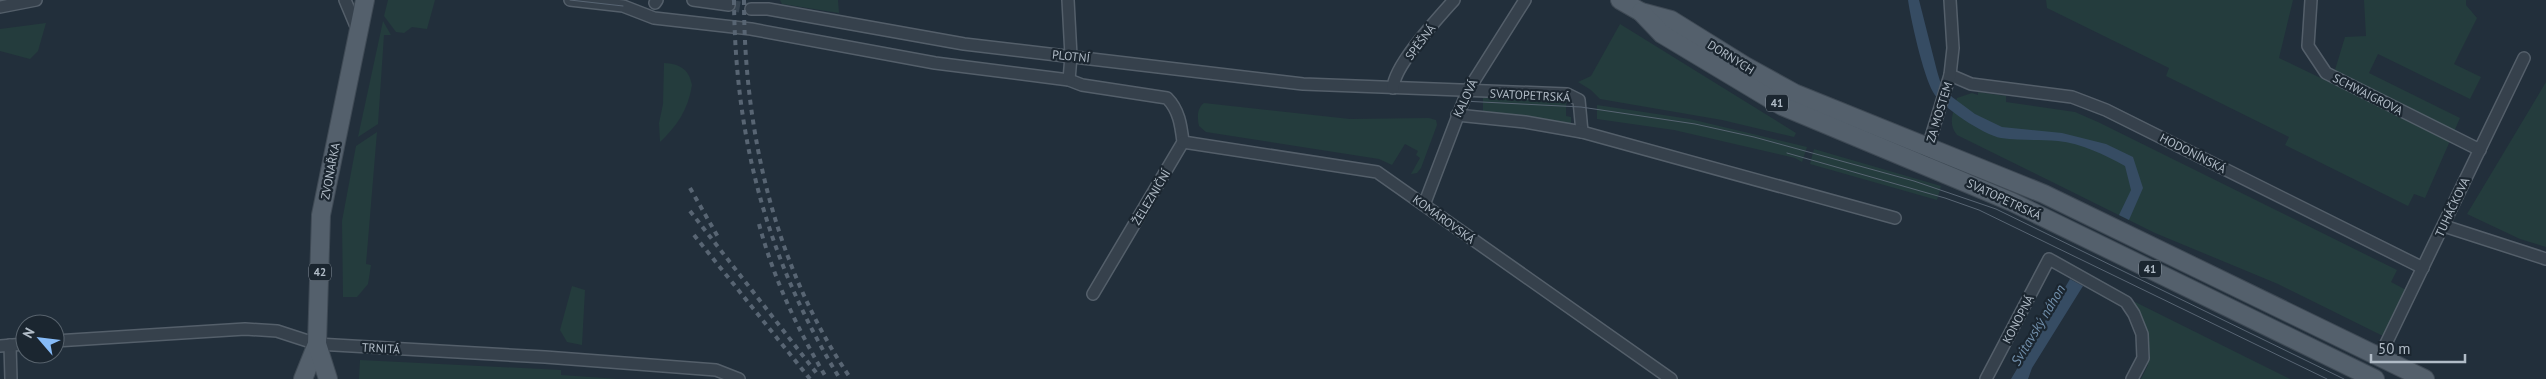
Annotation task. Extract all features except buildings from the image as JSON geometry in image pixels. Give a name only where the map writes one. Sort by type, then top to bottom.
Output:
[{"type":"main road","name":"ZVONAŘKA","points":[[317,344],[323,200],[360,35],[365,0]]},
{"type":"main road","name":"DORNYCH","points":[[1620,0],[1640,12],[1671,20],[1772,82],[1844,113]]},
{"type":"main road","name":"SVATOPETRSKÁ","points":[[1640,12],[1662,34],[1764,97],[1823,124],[1926,155],[2044,194],[2425,379]]},
{"type":"main road","name":"SVATOPETRSKÁ","points":[[1844,113],[2012,202],[2374,379]]},
{"type":"main road","name":"42","points":[[303,379],[317,344]]},
{"type":"main road","name":"42","points":[[317,344],[328,379]]},
{"type":"street","points":[[0,7],[36,0]]},
{"type":"street","points":[[345,0],[360,35]]},
{"type":"street","name":"PLOTNÍ","points":[[570,0],[623,6],[654,18],[751,29],[926,62],[1069,80],[1082,85],[1166,98],[1173,104],[1180,119],[1183,142]]},
{"type":"street","points":[[693,0],[729,5]]},
{"type":"street","points":[[1068,0],[1072,56],[1069,80]]},
{"type":"street","name":"SPĚŠNÁ","points":[[1393,88],[1393,82],[1407,59],[1427,31],[1454,0]]},
{"type":"street","name":"KALOVÁ","points":[[1424,205],[1466,92],[1525,0]]},
{"type":"street","name":"ZA MOSTEM","points":[[1926,155],[1942,109],[1950,78],[1952,48],[1950,0]]},
{"type":"street","name":"SCHWAIGROVA","points":[[2311,0],[2308,46],[2326,73],[2480,150]]},
{"type":"street","name":"PLOTNÍ","points":[[751,9],[768,4],[910,35],[1072,56],[1312,84],[1393,88]]},
{"type":"street","name":"TUHÁČKOVA","points":[[2380,356],[2524,58]]},
{"type":"street","name":"HODONÍNSKÁ","points":[[1950,78],[1971,84],[2072,97],[2106,110],[2423,268]]},
{"type":"street","name":"SVATOPETRSKÁ","points":[[1393,88],[1573,96],[1580,103],[1582,132]]},
{"type":"street","points":[[1457,115],[1525,122],[1582,132],[1895,218]]},
{"type":"street","name":"KOMÁROVSKÁ","points":[[1183,142],[1369,169],[1383,175],[1671,379]]},
{"type":"street","name":"ŽELEZNIČNÍ","points":[[1093,294],[1183,142]]},
{"type":"street","points":[[2444,226],[2546,259]]},
{"type":"street","name":"KONOPNÁ","points":[[1986,379],[2049,259],[2126,302],[2142,334],[2143,358],[2132,379]]},
{"type":"street","name":"TRNITÁ","points":[[65,341],[244,329],[278,331],[317,344],[545,357],[708,370],[739,379]]},
{"type":"street","points":[[5,345],[11,379]]},
{"type":"green space","points":[[388,0],[435,0],[427,29],[412,27],[404,33],[396,32],[384,16]]},
{"type":"green space","points":[[780,0],[838,0],[839,13],[782,4]]},
{"type":"green space","points":[[2046,0],[2293,0],[2279,58],[2331,83],[2345,37],[2366,36],[2364,0],[2466,0],[2466,5],[2477,18],[2454,64],[2481,77],[2470,99],[2378,54],[2369,73],[2460,118],[2425,198],[2414,194],[2408,206],[2285,145],[2289,137],[2166,76],[2169,68],[2047,8]]},
{"type":"green space","points":[[383,21],[391,35],[384,35],[378,124],[358,137]]},
{"type":"green space","points":[[46,23],[38,51],[30,59],[0,51],[0,29]]},
{"type":"green space","points":[[1620,24],[1796,133],[1794,137],[1722,120],[1600,99],[1591,90],[1578,82],[1591,76]]},
{"type":"green space","points":[[664,63],[683,68],[689,75],[692,85],[685,110],[672,130],[660,142],[659,123],[663,104]]},
{"type":"green space","points":[[2546,82],[2546,247],[2520,239],[2467,214]]},
{"type":"green space","points":[[1978,92],[2006,96],[2006,102],[2075,112],[2397,270],[2391,282],[2406,290],[2383,336],[2278,284],[2155,233],[1957,135],[1952,122],[1957,98],[1972,93],[1978,95]]},
{"type":"green space","points":[[1483,98],[1566,99],[1571,103],[1566,103],[1566,116],[1571,117],[1571,126],[1483,111]]},
{"type":"green space","points":[[1204,103],[1350,119],[1429,118],[1436,120],[1437,125],[1421,168],[1417,173],[1411,174],[1420,158],[1416,155],[1418,151],[1405,144],[1392,165],[1379,159],[1206,132],[1199,126],[1198,120],[1199,110]]},
{"type":"green space","points":[[1597,105],[1690,119],[1807,147],[1802,162],[1795,158],[1674,130],[1597,119]]},
{"type":"green space","points":[[377,132],[366,264],[371,265],[368,284],[357,297],[343,297],[342,221],[356,146]]},
{"type":"green space","points":[[1814,149],[1941,186],[1937,200],[1810,164]]},
{"type":"green space","points":[[572,286],[585,290],[582,345],[567,342],[560,330]]},
{"type":"green space","points":[[2111,290],[2290,379],[2141,379],[2148,365],[2137,326]]},
{"type":"green space","points":[[360,360],[561,370],[561,375],[619,379],[359,379]]},
{"type":"water","points":[[1908,0],[1919,0],[1940,81],[1952,97],[1975,114],[2002,127],[2062,133],[2106,144],[2133,157],[2143,188],[2129,220],[2119,215],[2131,190],[2125,166],[2093,150],[2067,142],[2008,139],[1994,136],[1964,120],[1945,105],[1933,92],[1929,84],[1921,61]]},
{"type":"water","points":[[2070,279],[2083,286],[2032,368],[2028,379],[2011,379]]},
{"type":"tunnel","points":[[729,5],[751,9]]},
{"type":"tram line","points":[[570,0],[623,6]]},
{"type":"tram line","points":[[1462,101],[1581,107],[1695,124],[1754,137],[1914,181],[1996,209],[2344,379]]},
{"type":"tram line","points":[[1787,153],[1945,198],[1979,210],[2327,379]]},
{"type":"railway","points":[[734,0],[736,51],[741,101],[749,150],[760,197],[793,289],[840,379]]},
{"type":"railway","points":[[744,0],[745,50],[750,99],[758,149],[769,197],[784,245],[802,292],[825,336],[851,379]]},
{"type":"railway","points":[[690,188],[718,237]]},
{"type":"railway","points":[[690,211],[818,375]]},
{"type":"railway","points":[[759,224],[779,285],[806,342],[827,379]]},
{"type":"railway","points":[[694,235],[810,379]]},
{"type":"water label","name":"Svitavský náhon","points":[[2038,325]]}]
